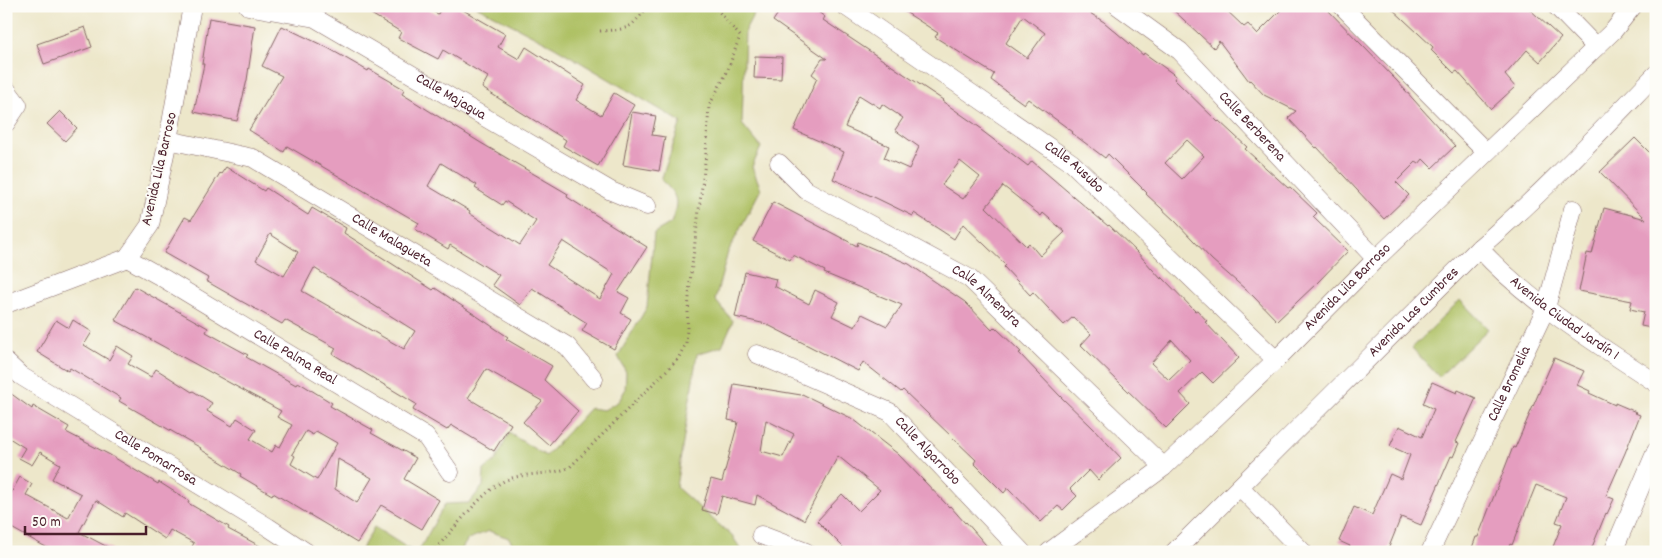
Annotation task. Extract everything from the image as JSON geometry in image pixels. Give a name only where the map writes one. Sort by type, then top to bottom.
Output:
[{"type":"street","name":"Avenida Lila Barroso","points":[[127,258],[150,225],[168,140],[192,6]]},
{"type":"street","name":"Calle Majagua","points":[[248,6],[315,18],[611,191],[647,206]]},
{"type":"street","name":"Calle Ausubo","points":[[845,6],[1072,163],[1276,360]]},
{"type":"street","name":"Calle Berberena","points":[[1118,6],[1180,50],[1376,260]]},
{"type":"street","points":[[1342,6],[1486,152]]},
{"type":"street","points":[[1556,6],[1596,47]]},
{"type":"street","name":"Avenida Lila Barroso","points":[[1049,552],[1164,467],[1276,360],[1486,152],[1614,30],[1632,6]]},
{"type":"street","name":"Avenida Las Cumbres","points":[[1174,552],[1479,248],[1524,208],[1656,74]]},
{"type":"street","points":[[6,89],[18,105],[6,122]]},
{"type":"street","name":"Calle Malagueta","points":[[168,140],[253,158],[567,346],[594,379]]},
{"type":"street","name":"Calle Almendra","points":[[779,163],[806,190],[969,278],[1164,467]]},
{"type":"street","name":"Calle Bromelia","points":[[1430,552],[1546,308],[1574,209]]},
{"type":"street","name":"Avenida Ciudad Jardín 1","points":[[1479,248],[1507,278],[1546,308],[1656,383]]},
{"type":"street","points":[[6,304],[127,258]]},
{"type":"street","name":"Calle Palma Real","points":[[127,258],[426,437],[450,472]]},
{"type":"street","name":"Calle Algarrobo","points":[[757,354],[890,412],[1022,552]]},
{"type":"street","name":"Calle Pomarrosa","points":[[6,362],[21,376],[306,552]]},
{"type":"street","points":[[1613,552],[1656,451]]},
{"type":"street","points":[[1240,487],[1303,552]]},
{"type":"street","points":[[761,535],[806,552]]},
{"type":"path","points":[[600,31],[627,29],[648,6]]},
{"type":"path","points":[[432,552],[482,497],[507,480],[531,474],[560,471],[570,467],[678,359],[686,343],[690,282],[706,154],[709,106],[727,72],[740,36],[714,6]]},
{"type":"green space","points":[[476,6],[758,6],[745,30],[742,124],[761,147],[752,167],[761,189],[728,252],[715,300],[733,321],[722,346],[697,354],[676,487],[732,536],[743,552],[518,552],[509,538],[489,531],[468,539],[460,552],[418,552],[445,504],[469,503],[483,486],[484,470],[496,460],[509,433],[546,456],[590,408],[604,410],[619,401],[625,390],[626,372],[618,356],[647,307],[654,233],[671,223],[676,204],[671,190],[661,180],[681,122],[553,46]]},
{"type":"green space","points":[[1460,300],[1488,329],[1439,377],[1412,348]]},
{"type":"green space","points":[[374,527],[414,552],[360,552]]},
{"type":"building","points":[[358,6],[423,6],[438,14],[442,6],[456,6],[505,34],[498,47],[519,59],[526,47],[585,85],[576,100],[601,115],[614,93],[634,105],[598,166],[563,146],[566,140],[482,88],[488,77],[443,50],[438,59],[398,38],[401,32]]},
{"type":"building","points":[[783,6],[810,6],[825,17],[823,20],[943,100],[1028,166],[1032,161],[1109,225],[1161,279],[1162,277],[1195,311],[1197,310],[1207,321],[1205,322],[1239,358],[1213,383],[1202,372],[1180,393],[1190,404],[1166,428],[1081,345],[1091,334],[1073,317],[1064,325],[1033,292],[1030,295],[1004,267],[1006,265],[963,224],[954,239],[914,213],[913,216],[833,179],[844,152],[794,130],[817,78],[812,74],[822,59],[827,59],[773,21]],"holes":[[[859,95],[880,108],[882,104],[903,118],[895,130],[919,147],[909,169],[884,158],[889,146],[845,127]],[[960,161],[980,177],[963,199],[942,185]],[[1003,186],[1041,216],[1043,213],[1065,232],[1040,256],[1029,243],[1026,246],[986,207]],[[1172,340],[1190,360],[1169,380],[1151,363]]]},
{"type":"building","points":[[896,6],[1079,6],[1104,22],[1143,55],[1144,53],[1176,76],[1174,79],[1247,147],[1245,149],[1317,213],[1313,217],[1348,251],[1277,321],[1253,296],[1212,260],[1108,154],[1105,158],[1028,99],[1024,104],[991,80],[994,74],[935,37],[938,33]],"holes":[[[1023,16],[1045,33],[1027,58],[1006,43]],[[1187,140],[1204,156],[1182,179],[1165,163]]]},
{"type":"building","points":[[1169,6],[1222,6],[1244,27],[1248,24],[1257,34],[1285,6],[1324,6],[1397,81],[1455,146],[1432,168],[1423,159],[1419,164],[1416,162],[1396,182],[1409,195],[1384,219],[1288,118],[1296,111],[1264,95],[1249,81],[1219,41],[1214,48]]},
{"type":"building","points":[[1389,6],[1526,6],[1561,38],[1540,62],[1527,50],[1505,75],[1515,87],[1491,109],[1457,71],[1454,73],[1431,50],[1433,47]]},
{"type":"building","points":[[209,18],[255,26],[247,80],[237,121],[194,112],[204,64],[202,64]]},
{"type":"building","points":[[282,26],[328,48],[368,71],[369,69],[404,89],[402,94],[568,194],[567,197],[647,247],[618,292],[629,298],[621,313],[631,319],[614,349],[582,331],[587,323],[532,288],[520,305],[492,285],[499,275],[450,245],[448,249],[415,229],[419,223],[287,146],[284,152],[249,130],[282,76],[262,66]],"holes":[[[441,163],[477,185],[475,188],[502,205],[505,201],[536,221],[520,245],[469,213],[470,211],[428,186]],[[563,241],[614,274],[600,299],[547,265]]]},
{"type":"building","points":[[85,27],[92,47],[44,64],[37,44]]},
{"type":"building","points":[[755,56],[782,57],[781,79],[754,78]]},
{"type":"building","points":[[60,111],[77,128],[65,141],[47,124]]},
{"type":"building","points":[[632,112],[656,116],[652,135],[665,137],[659,171],[623,165]]},
{"type":"building","points":[[1635,138],[1656,159],[1656,329],[1641,326],[1644,312],[1630,309],[1632,301],[1579,291],[1587,253],[1592,254],[1604,208],[1646,219],[1600,172]]},
{"type":"building","points":[[226,167],[264,191],[266,188],[308,215],[312,208],[346,228],[344,233],[433,290],[435,288],[508,337],[506,339],[552,366],[544,380],[578,411],[549,445],[523,422],[542,401],[486,369],[468,398],[511,424],[494,451],[451,425],[447,430],[413,410],[416,404],[333,354],[336,348],[285,320],[282,324],[206,281],[208,278],[164,253],[185,217],[191,220]],"holes":[[[270,234],[298,252],[284,276],[256,260]],[[314,268],[415,331],[404,349],[302,291]]]},
{"type":"building","points":[[773,202],[857,246],[858,242],[909,264],[965,302],[992,330],[995,327],[1021,352],[1019,353],[1121,458],[1098,480],[1089,470],[1070,489],[1077,496],[1063,510],[1058,506],[1041,522],[1008,488],[1004,493],[974,463],[976,460],[903,390],[901,392],[863,362],[858,371],[766,324],[735,317],[745,272],[776,279],[774,286],[809,304],[815,290],[839,302],[832,316],[855,327],[862,314],[887,326],[902,305],[824,273],[825,271],[793,255],[790,260],[753,241]]},
{"type":"building","points":[[135,287],[208,328],[206,332],[248,355],[246,357],[296,385],[298,382],[332,403],[330,406],[373,430],[371,433],[416,458],[404,479],[439,500],[422,529],[381,505],[357,543],[273,493],[272,495],[240,476],[241,474],[201,448],[119,401],[121,398],[70,368],[68,371],[37,352],[56,320],[69,328],[73,320],[92,332],[84,345],[109,360],[117,346],[133,356],[128,364],[151,377],[156,369],[212,403],[207,411],[232,426],[237,418],[256,430],[250,439],[272,452],[276,445],[280,447],[292,425],[277,417],[281,411],[115,320]],"holes":[[[306,431],[313,435],[316,431],[337,443],[317,480],[291,464],[295,456],[292,454]],[[338,459],[372,478],[357,503],[335,489]]]},
{"type":"building","points":[[1554,358],[1584,371],[1577,385],[1590,391],[1589,393],[1640,415],[1606,496],[1614,499],[1606,513],[1590,552],[1551,552],[1562,524],[1556,522],[1566,497],[1536,485],[1512,545],[1510,544],[1507,552],[1481,552],[1472,548],[1476,537],[1478,537],[1513,447],[1515,448]]},
{"type":"building","points":[[1432,382],[1457,393],[1458,390],[1476,398],[1456,442],[1459,443],[1453,457],[1451,456],[1421,525],[1401,517],[1387,552],[1357,552],[1339,541],[1354,507],[1372,515],[1390,474],[1401,479],[1410,455],[1390,446],[1399,426],[1422,437],[1434,409],[1423,404]]},
{"type":"building","points":[[734,384],[802,394],[853,419],[898,454],[966,522],[992,552],[848,552],[817,521],[842,494],[859,511],[880,490],[838,456],[804,520],[757,495],[755,505],[722,496],[717,514],[702,510],[711,479],[722,482],[738,422],[728,420]],"holes":[[[766,420],[794,434],[783,457],[761,451]]]},
{"type":"building","points":[[6,390],[32,409],[33,406],[69,427],[66,432],[110,455],[158,484],[159,482],[189,501],[188,503],[229,527],[228,529],[271,552],[189,552],[194,543],[170,530],[165,539],[125,513],[123,517],[96,500],[79,532],[117,552],[55,552],[6,525],[6,488],[11,493],[20,477],[32,484],[26,495],[68,518],[81,494],[52,479],[60,464],[40,452],[32,465],[19,458],[25,448],[6,436]]}]
